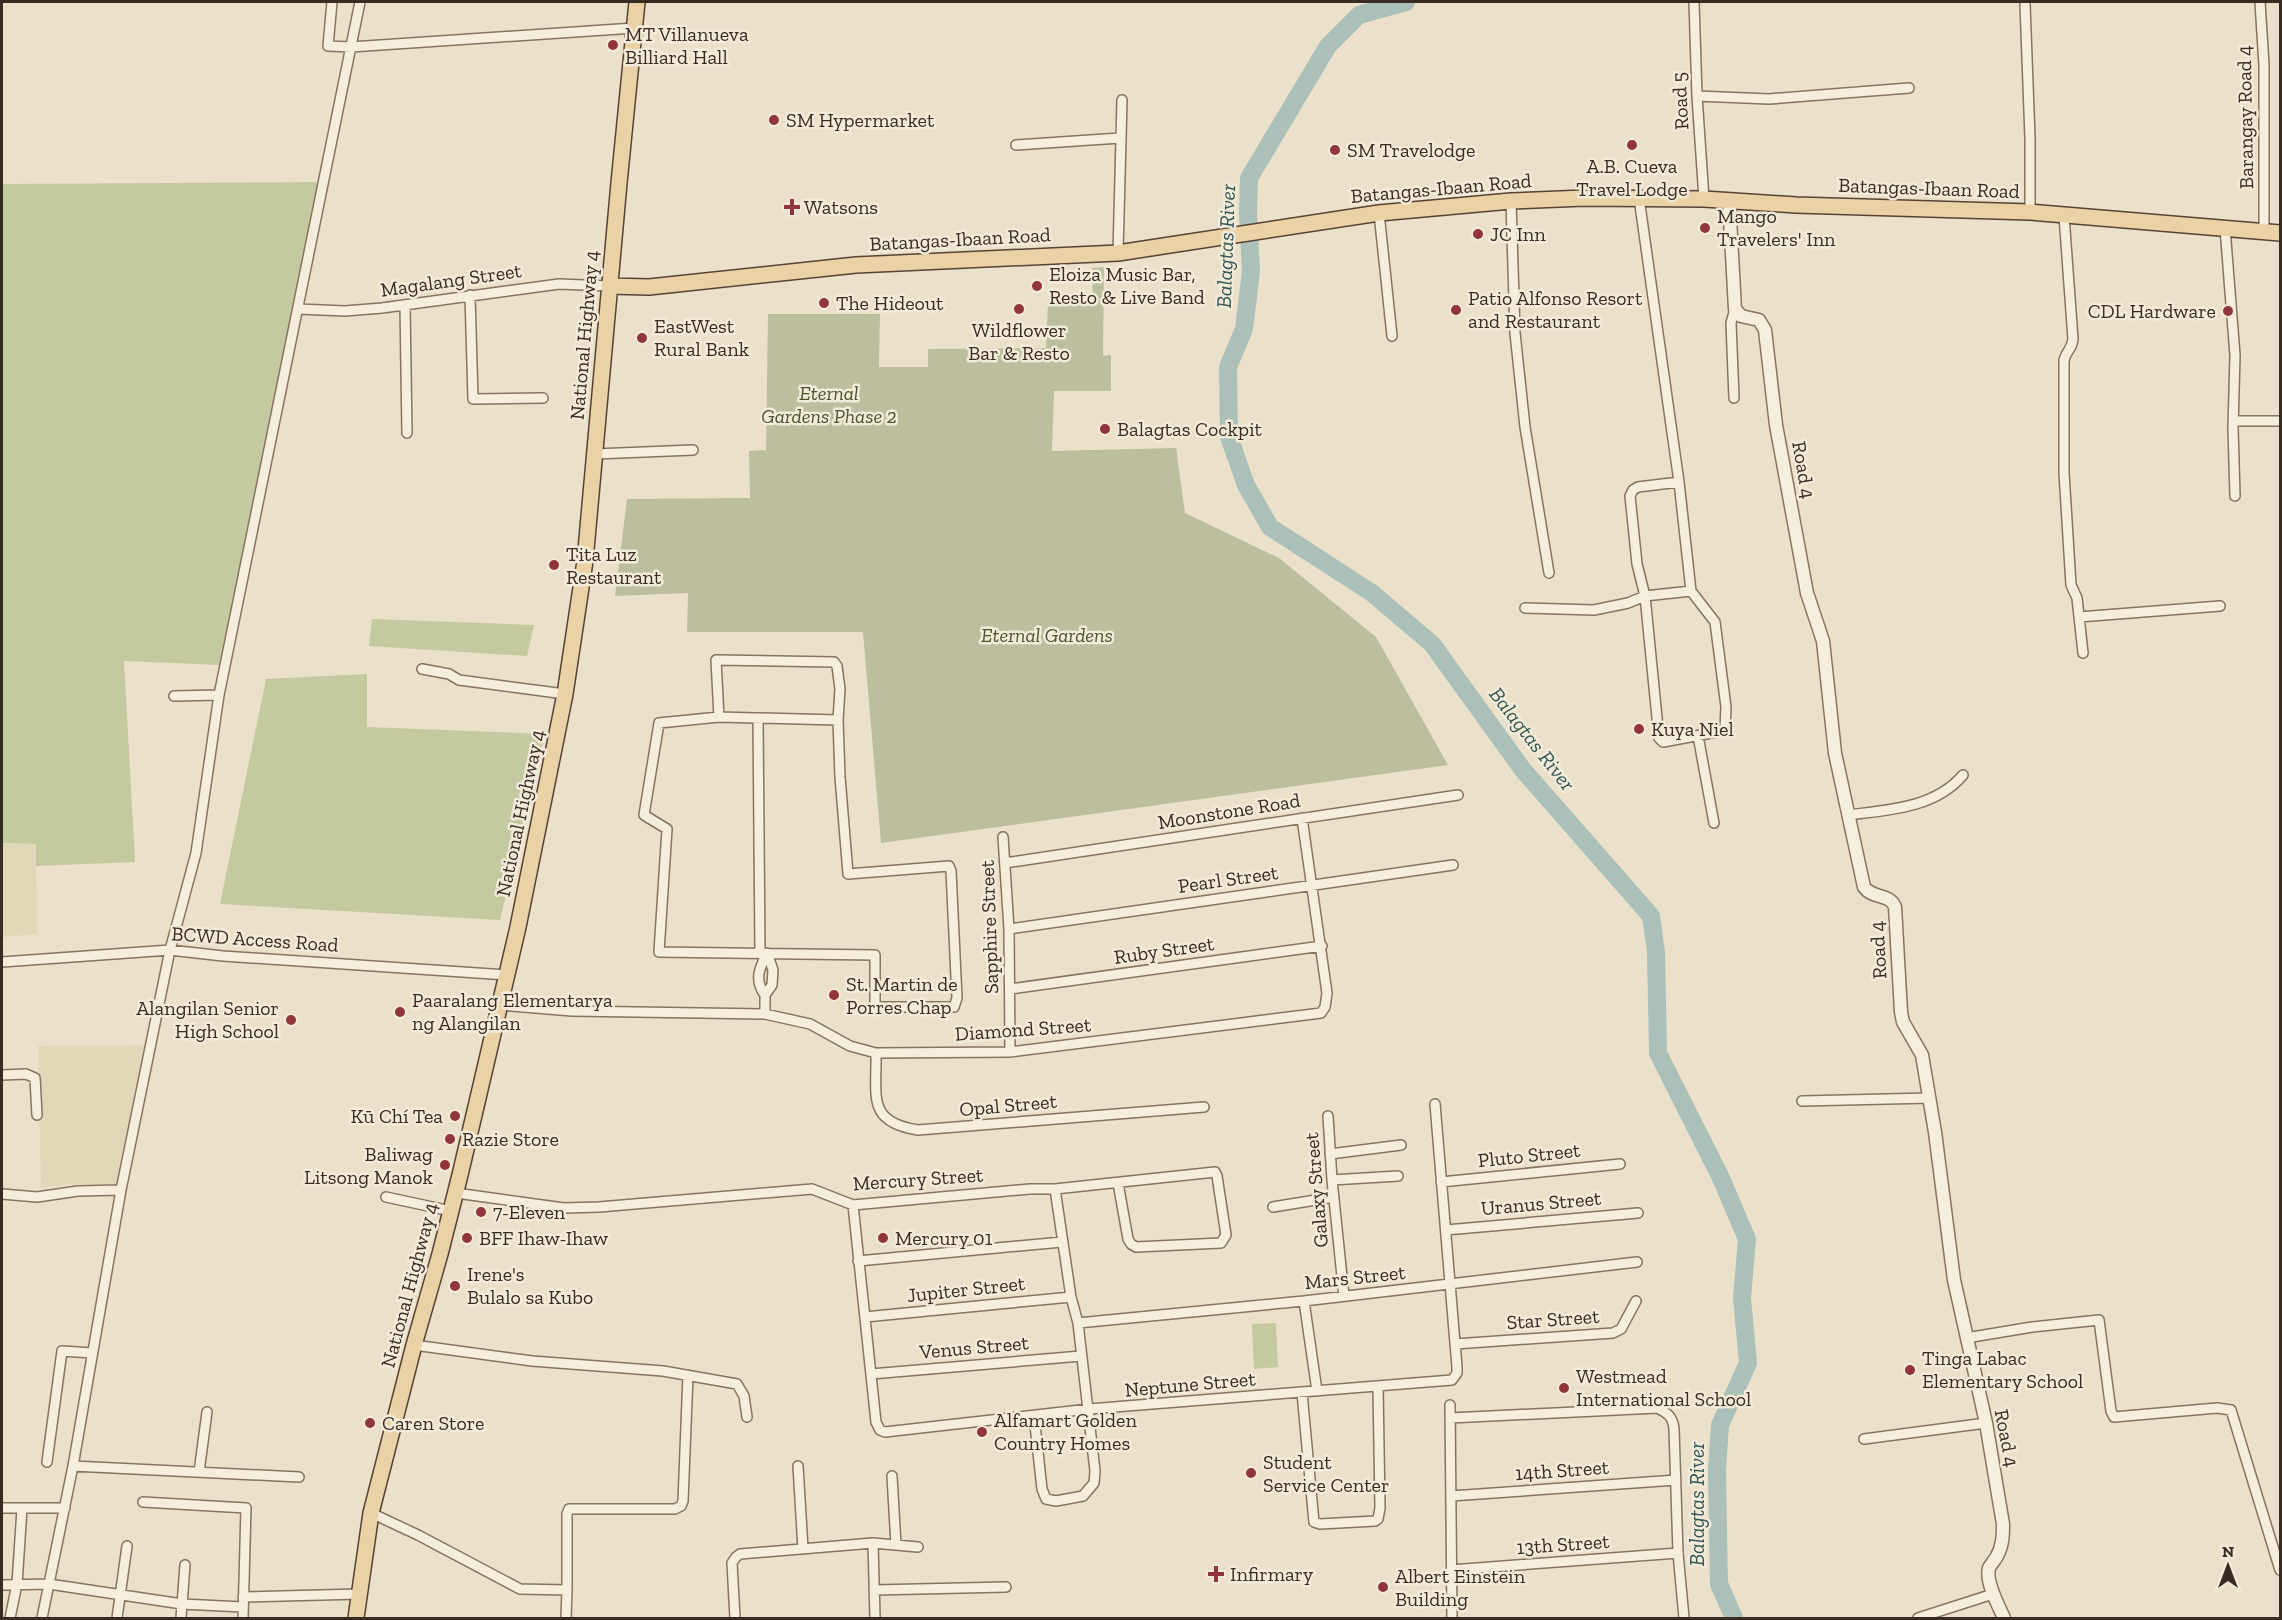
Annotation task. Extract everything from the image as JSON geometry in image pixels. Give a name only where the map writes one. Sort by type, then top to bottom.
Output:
[{"type":"main road","name":"National Highway 4","points":[[356,1618],[371,1513],[456,1193],[507,975],[566,694],[585,561],[637,2]]},
{"type":"main road","name":"Batangas-Ibaan Road","points":[[609,286],[648,287],[867,264],[1118,253],[1379,213],[1511,201],[1584,198],[1704,199],[2030,212],[2280,233]]},
{"type":"street","points":[[332,2],[328,46],[351,47],[634,28]]},
{"type":"street","points":[[42,1618],[73,1466],[121,1190],[170,950],[196,853],[219,695],[360,2]]},
{"type":"street","name":"Road 5","points":[[1694,2],[1704,199]]},
{"type":"street","name":"Barangay Road 4","points":[[2260,2],[2264,65],[2264,232]]},
{"type":"street","points":[[2025,4],[2030,212]]},
{"type":"street","points":[[1697,96],[1769,99],[1909,88]]},
{"type":"street","points":[[1118,253],[1122,99]]},
{"type":"street","points":[[1016,145],[1120,138]]},
{"type":"street","points":[[1639,198],[1679,482],[1691,591],[1715,622],[1726,707],[1725,728],[1722,731],[1663,742],[1659,738],[1645,596],[1637,564],[1630,496],[1638,487],[1679,482]]},
{"type":"street","points":[[1729,200],[1735,309],[1731,323],[1734,398]]},
{"type":"street","points":[[1511,201],[1515,333],[1526,427],[1550,573]]},
{"type":"street","points":[[1379,213],[1392,336]]},
{"type":"street","points":[[2064,216],[2073,339],[2064,361],[2064,473],[2071,585],[2077,598],[2083,653]]},
{"type":"street","points":[[2225,228],[2235,355],[2233,420],[2235,496]]},
{"type":"street","name":"Magalang Street","points":[[298,309],[345,311],[559,284],[609,286]]},
{"type":"street","points":[[470,295],[473,399],[543,398]]},
{"type":"street","points":[[405,304],[407,433]]},
{"type":"street","name":"Road 4","points":[[1735,309],[1741,316],[1759,320],[1765,330],[1776,425],[1807,593],[1824,641],[1830,689],[1831,727],[1864,887],[1869,894],[1889,898],[1895,907],[1901,1012],[1903,1022],[1922,1056],[1930,1098],[1954,1280],[1986,1423],[2003,1524],[2003,1540],[1998,1555],[1989,1569],[1993,1594],[2003,1618]]},
{"type":"street","points":[[2233,420],[2280,421]]},
{"type":"street","points":[[595,454],[693,450]]},
{"type":"street","points":[[1525,608],[1594,610],[1628,603],[1645,596],[1691,591]]},
{"type":"street","points":[[2079,617],[2220,606]]},
{"type":"street","points":[[719,717],[716,660],[834,662],[840,689],[838,720],[840,777],[848,874],[949,866],[957,998],[954,1007],[875,1007],[875,955],[659,952],[667,829],[644,815],[659,723],[719,717],[838,720]]},
{"type":"street","points":[[422,669],[449,674],[459,680],[566,694]]},
{"type":"street","points":[[174,696],[219,695]]},
{"type":"street","points":[[758,718],[764,953],[759,970],[758,986],[765,995]]},
{"type":"street","points":[[1698,736],[1714,823]]},
{"type":"street","points":[[1848,815],[1900,808],[1929,800],[1949,790],[1963,775]]},
{"type":"street","name":"Moonstone Road","points":[[1005,863],[1458,795]]},
{"type":"street","name":"Diamond Street","points":[[500,1005],[572,1011],[765,1014],[810,1024],[850,1046],[876,1053],[1010,1052],[1321,1014],[1325,1007],[1327,993],[1302,818]]},
{"type":"street","name":"Sapphire Street","points":[[1003,837],[1009,929],[1010,1052]]},
{"type":"street","name":"Pearl Street","points":[[1009,929],[1452,865]]},
{"type":"street","name":"Ruby Street","points":[[1010,989],[1322,946]]},
{"type":"street","name":"BCWD Access Road","points":[[2,962],[170,950],[223,956],[507,975]]},
{"type":"street","points":[[764,953],[773,970],[772,985],[765,995],[765,1014]]},
{"type":"street","name":"Opal Street","points":[[876,1053],[878,1104],[883,1117],[899,1127],[918,1130],[1204,1107]]},
{"type":"street","points":[[2,1075],[26,1074],[35,1078],[37,1115]]},
{"type":"street","points":[[1802,1101],[1930,1098]]},
{"type":"street","name":"Neptune Street","points":[[853,1205],[876,1422],[880,1430],[885,1432],[1089,1409],[1452,1380],[1457,1373],[1435,1104]]},
{"type":"street","name":"Galaxy Street","points":[[1328,1116],[1344,1296]]},
{"type":"street","points":[[1330,1154],[1401,1144]]},
{"type":"street","name":"Pluto Street","points":[[1441,1182],[1620,1164]]},
{"type":"street","name":"Mercury Street","points":[[456,1193],[564,1208],[812,1189],[853,1205],[1030,1188],[1055,1189],[1215,1172],[1218,1176],[1226,1235],[1224,1240],[1221,1243],[1136,1247],[1128,1239],[1118,1183]]},
{"type":"street","points":[[1332,1180],[1398,1176]]},
{"type":"street","points":[[1034,1416],[1042,1489],[1046,1499],[1056,1500],[1083,1496],[1094,1484],[1095,1471],[1077,1323],[1055,1189]]},
{"type":"street","points":[[2,1194],[37,1197],[78,1191],[121,1190]]},
{"type":"street","points":[[386,1197],[451,1211]]},
{"type":"street","points":[[1273,1207],[1334,1197]]},
{"type":"street","name":"Uranus Street","points":[[1446,1230],[1638,1213]]},
{"type":"street","points":[[858,1261],[1062,1242]]},
{"type":"street","name":"Mars Street","points":[[1077,1323],[1304,1301],[1636,1262]]},
{"type":"street","name":"Jupiter Street","points":[[865,1317],[1071,1297]]},
{"type":"street","points":[[1304,1301],[1317,1391]]},
{"type":"street","name":"Star Street","points":[[1455,1344],[1613,1333],[1621,1329],[1636,1301]]},
{"type":"street","points":[[1966,1338],[2032,1327],[2099,1320],[2111,1412],[2114,1417],[2217,1408],[2231,1410],[2280,1570]]},
{"type":"street","points":[[414,1345],[532,1361],[663,1371],[737,1384],[744,1396],[747,1417]]},
{"type":"street","points":[[47,1462],[62,1351],[92,1353]]},
{"type":"street","name":"Venus Street","points":[[871,1374],[1081,1356]]},
{"type":"street","points":[[566,1618],[567,1514],[569,1509],[675,1509],[681,1506],[688,1375]]},
{"type":"street","points":[[1302,1393],[1314,1522],[1320,1524],[1375,1521],[1378,1519],[1380,1508],[1378,1387]]},
{"type":"street","points":[[1450,1405],[1452,1618]]},
{"type":"street","points":[[1450,1418],[1657,1408],[1668,1413],[1673,1419],[1678,1553],[1684,1618]]},
{"type":"street","points":[[199,1472],[207,1412]]},
{"type":"street","points":[[1864,1440],[1986,1423]]},
{"type":"street","points":[[73,1466],[298,1477]]},
{"type":"street","points":[[798,1466],[803,1549]]},
{"type":"street","points":[[892,1476],[896,1545]]},
{"type":"street","name":"14th Street","points":[[1451,1496],[1676,1479]]},
{"type":"street","points":[[143,1502],[246,1508],[243,1618]]},
{"type":"street","points":[[2,1508],[65,1508]]},
{"type":"street","points":[[10,1618],[17,1584],[22,1509]]},
{"type":"street","points":[[371,1513],[520,1589],[567,1590]]},
{"type":"street","points":[[873,1543],[875,1618]]},
{"type":"street","points":[[735,1618],[732,1563],[736,1557],[748,1553],[873,1543],[918,1547]]},
{"type":"street","points":[[117,1618],[127,1546]]},
{"type":"street","name":"13th Street","points":[[1451,1570],[1678,1553]]},
{"type":"street","points":[[181,1618],[185,1565]]},
{"type":"street","points":[[2,1585],[49,1584],[182,1604],[243,1607]]},
{"type":"street","points":[[874,1590],[1006,1587]]},
{"type":"street","points":[[243,1597],[359,1594]]},
{"type":"street","points":[[1918,1618],[1993,1594]]},
{"type":"shaded area","points":[[2,844],[36,844],[37,934],[2,937]]},
{"type":"shaded area","points":[[147,1045],[118,1186],[79,1184],[41,1187],[38,1046]]},
{"type":"green space","points":[[319,182],[220,665],[124,661],[135,862],[36,866],[36,844],[2,843],[2,184]]},
{"type":"green space","name":"Eternal Gardens","points":[[1104,267],[1103,356],[1111,355],[1111,391],[1054,391],[1052,451],[1176,448],[1185,513],[1279,558],[1376,637],[1448,765],[881,843],[863,632],[687,632],[688,593],[615,596],[627,499],[750,498],[749,451],[766,450],[768,314],[880,314],[879,367],[928,367],[928,349],[1046,348],[1048,304],[1093,306],[1092,268]]},
{"type":"green space","points":[[372,619],[534,625],[527,656],[369,646]]},
{"type":"green space","points":[[367,674],[367,727],[545,734],[500,920],[220,904],[266,679]]},
{"type":"green space","points":[[1276,1323],[1278,1367],[1254,1369],[1252,1324]]},
{"type":"waterway","name":"Balagtas River","points":[[1406,2],[1359,15],[1328,46],[1249,178],[1251,271],[1244,329],[1228,367],[1229,437],[1246,485],[1270,527],[1372,593],[1432,644],[1523,770],[1651,916],[1656,952],[1658,1053],[1720,1176],[1747,1239],[1742,1298],[1748,1363],[1720,1425],[1717,1471],[1719,1584],[1734,1618]]},
{"type":"place","name":"MT Villanueva Billiard Hall","points":[[613,45]]},
{"type":"place","name":"SM Hypermarket","points":[[774,120]]},
{"type":"place","name":"A.B. Cueva Travel Lodge","points":[[1632,145]]},
{"type":"place","name":"SM Travelodge","points":[[1335,150]]},
{"type":"place","name":"Watsons","points":[[792,207]]},
{"type":"place","name":"Mango Travelers' Inn","points":[[1705,228]]},
{"type":"place","name":"JC Inn","points":[[1478,234]]},
{"type":"place","name":"Eloiza Music Bar, Resto & Live Band","points":[[1037,286]]},
{"type":"place","name":"The Hideout","points":[[824,303]]},
{"type":"place","name":"Wildflower Bar & Resto","points":[[1019,309]]},
{"type":"place","name":"Patio Alfonso Resort and Restaurant","points":[[1456,310]]},
{"type":"place","name":"CDL Hardware","points":[[2228,311]]},
{"type":"place","name":"EastWest Rural Bank","points":[[642,338]]},
{"type":"place","name":"Balagtas Cockpit","points":[[1105,429]]},
{"type":"place","name":"Tita Luz Restaurant","points":[[554,565]]},
{"type":"place","name":"Kuya Niel","points":[[1639,729]]},
{"type":"place","name":"St. Martin de Porres Chap","points":[[834,995]]},
{"type":"place","name":"Paaralang Elementarya ng Alangilan","points":[[400,1012]]},
{"type":"place","name":"Alangilan Senior High School","points":[[291,1020]]},
{"type":"place","name":"Kū Chí Tea","points":[[455,1116]]},
{"type":"place","name":"Razie Store","points":[[450,1139]]},
{"type":"place","name":"Baliwag Litsong Manok","points":[[445,1165]]},
{"type":"place","name":"7-Eleven","points":[[481,1212]]},
{"type":"place","name":"BFF Ihaw-Ihaw","points":[[467,1238]]},
{"type":"place","name":"Mercury 01","points":[[883,1238]]},
{"type":"place","name":"Irene's Bulalo sa Kubo","points":[[455,1286]]},
{"type":"place","name":"Tinga Labac Elementary School","points":[[1910,1370]]},
{"type":"place","name":"Westmead International School","points":[[1564,1388]]},
{"type":"place","name":"Caren Store","points":[[370,1423]]},
{"type":"place","name":"Alfamart Golden Country Homes","points":[[982,1432]]},
{"type":"place","name":"Student Service Center","points":[[1251,1473]]},
{"type":"place","name":"Infirmary","points":[[1216,1574]]},
{"type":"place","name":"Albert Einstein Building","points":[[1383,1587]]},
{"type":"park label","name":"Eternal Gardens Phase 2","points":[[829,404]]}]
